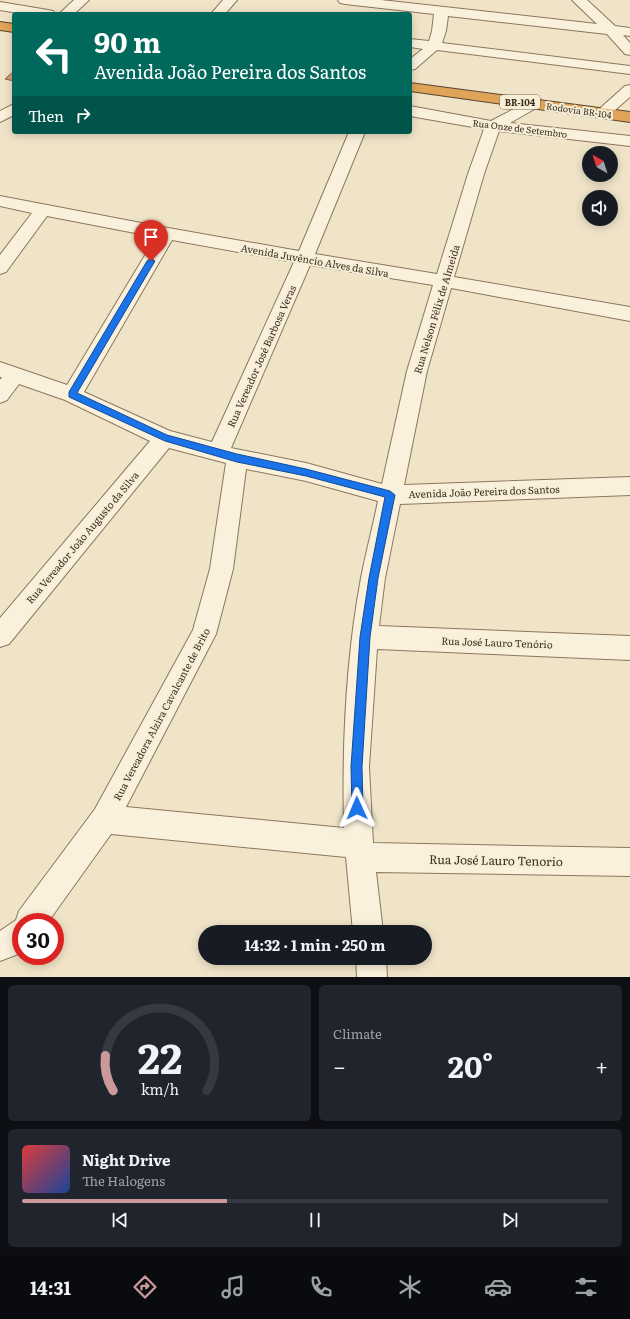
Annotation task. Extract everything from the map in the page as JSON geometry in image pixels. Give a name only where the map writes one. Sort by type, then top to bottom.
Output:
[{"type":"highway","points":[[0,26],[12,28]]},
{"type":"highway","name":"Rodovia BR-104","points":[[412,86],[630,117]]},
{"type":"street","points":[[68,12],[82,0]]},
{"type":"street","points":[[220,12],[230,0]]},
{"type":"street","points":[[345,0],[441,12],[630,32]]},
{"type":"street","points":[[579,0],[611,30],[630,51]]},
{"type":"street","points":[[0,6],[36,12]]},
{"type":"street","points":[[412,64],[435,46],[439,32],[441,12]]},
{"type":"street","points":[[412,43],[630,70]]},
{"type":"street","points":[[602,114],[630,89]]},
{"type":"street","points":[[493,126],[533,104]]},
{"type":"street","points":[[0,117],[12,110]]},
{"type":"street","name":"Rua Onze de Setembro","points":[[412,111],[493,126],[630,141]]},
{"type":"street","name":"Rua Nelson Félix de Almeida","points":[[367,925],[360,850],[356,767],[365,637],[373,578],[417,371],[476,174],[493,126]]},
{"type":"street","name":"Rua Vereador José Barbosa Veras","points":[[228,455],[304,259],[356,134]]},
{"type":"street","name":"Avenida Juvêncio Alves da Silva","points":[[0,201],[304,259],[444,281],[630,314]]},
{"type":"street","points":[[0,268],[43,210]]},
{"type":"street","points":[[72,395],[167,234]]},
{"type":"street","points":[[0,395],[8,372]]},
{"type":"street","name":"Avenida João Pereira dos Santos","points":[[8,372],[72,395],[165,438],[228,455],[306,472],[390,495],[630,486]]},
{"type":"street","name":"Rua Vereador João Augusto da Silva","points":[[0,636],[165,438]]},
{"type":"street","name":"Rua Vereadora Alzira Cavalcante de Brito","points":[[37,913],[105,819],[204,634],[215,606],[228,455]]},
{"type":"street","name":"Rua José Lauro Tenório","points":[[365,637],[630,648]]},
{"type":"street","name":"Rua José Lauro Tenorio","points":[[105,819],[360,850],[630,862]]},
{"type":"street","points":[[0,946],[12,940]]},
{"type":"street","points":[[371,965],[372,977]]},
{"type":"building","points":[[12,73],[12,81],[5,79]]},
{"type":"route","points":[[151,261],[72,395],[165,438],[237,458],[306,472],[390,495],[373,578],[365,637],[356,767],[357,808]]}]
